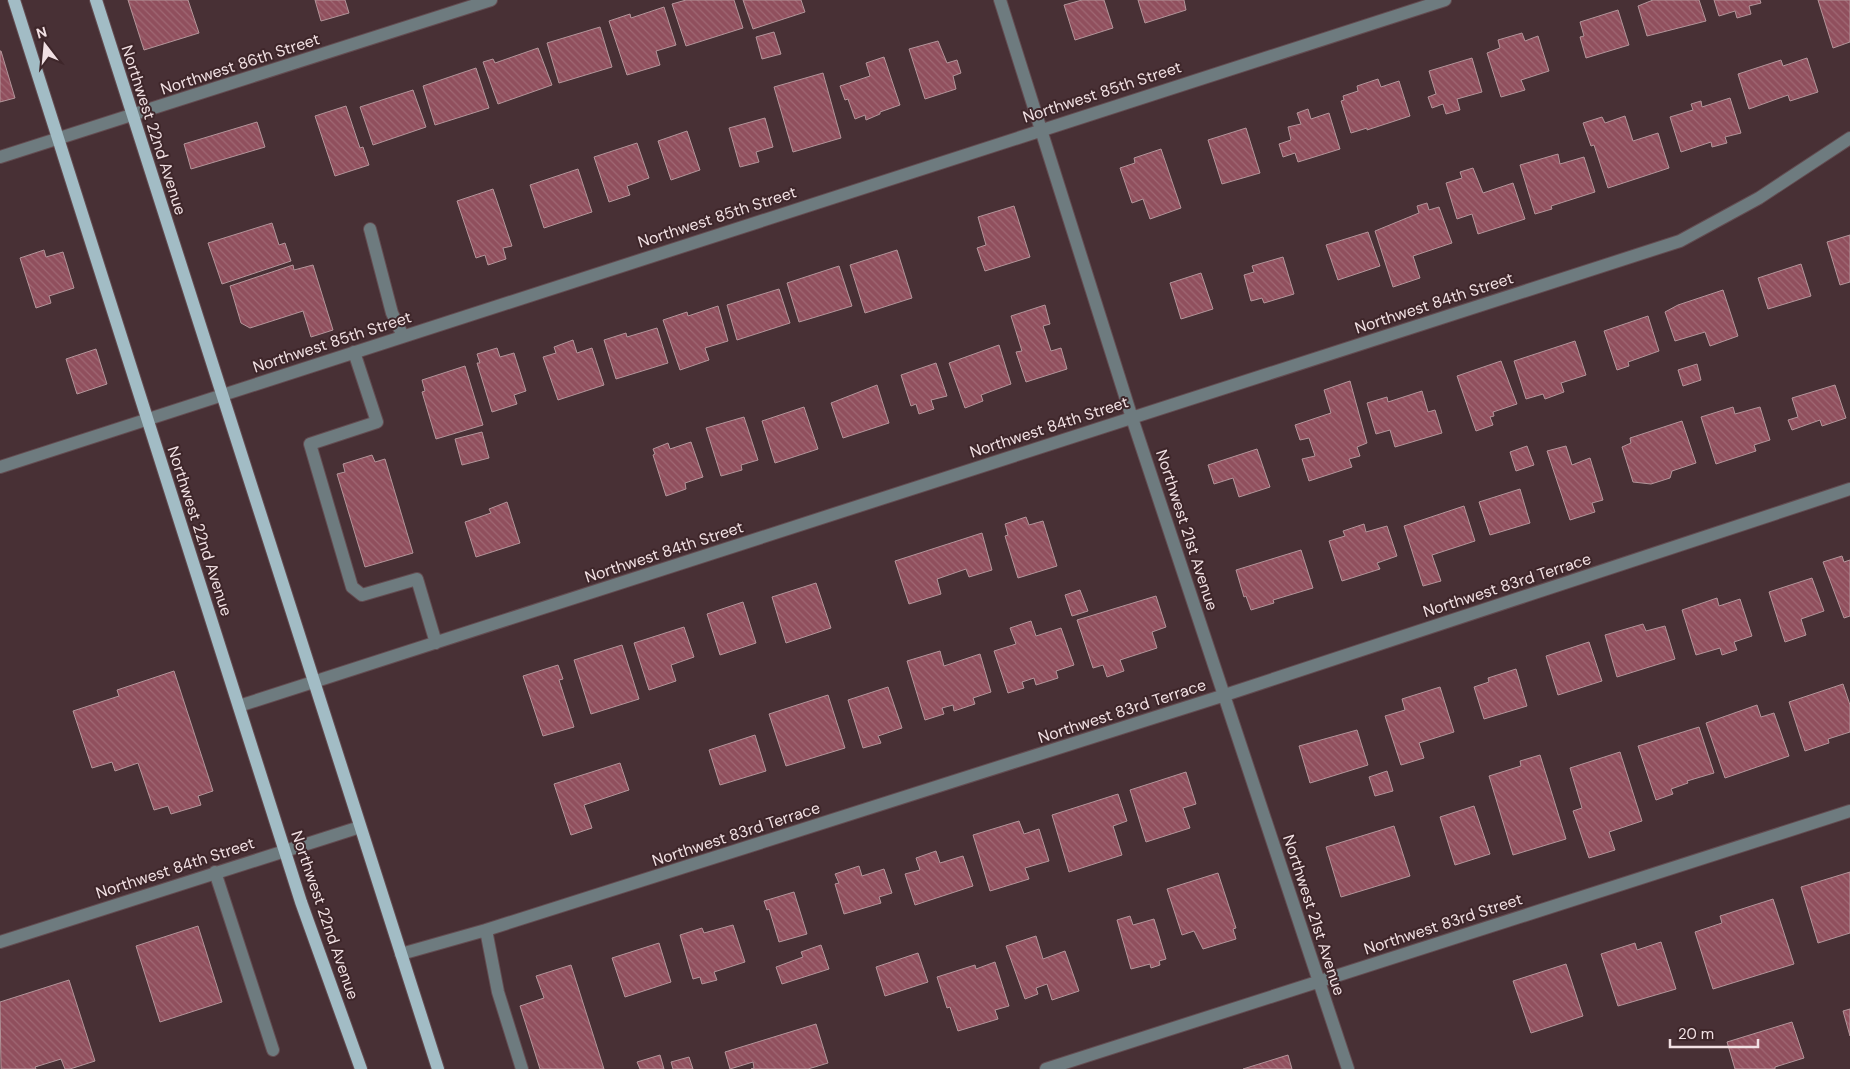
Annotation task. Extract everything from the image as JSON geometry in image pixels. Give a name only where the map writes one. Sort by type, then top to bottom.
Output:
[{"type":"main road","name":"Northwest 22nd Avenue","points":[[14,0],[146,419],[285,850],[360,1069]]},
{"type":"main road","name":"Northwest 22nd Avenue","points":[[96,0],[438,1069]]},
{"type":"street","name":"Northwest 86th Street","points":[[0,157],[491,0]]},
{"type":"street","name":"Northwest 21st Avenue","points":[[1000,0],[1132,418],[1348,1069]]},
{"type":"street","name":"Northwest 85th Street","points":[[0,467],[1444,0]]},
{"type":"street","name":"Northwest 84th Street","points":[[239,706],[1680,241],[1759,198],[1850,138]]},
{"type":"street","points":[[370,229],[392,313],[403,336]]},
{"type":"street","points":[[354,352],[377,422],[310,444],[352,587],[362,595],[417,579],[436,642]]},
{"type":"street","name":"Northwest 83rd Terrace","points":[[401,954],[486,930],[1225,695],[1850,489]]},
{"type":"street","name":"Northwest 83rd Street","points":[[1046,1069],[1850,811]]},
{"type":"street","name":"Northwest 84th Street","points":[[0,942],[360,826]]},
{"type":"street","points":[[215,872],[273,1050]]},
{"type":"street","points":[[486,930],[498,992],[522,1069]]},
{"type":"building","points":[[128,0],[188,0],[199,33],[144,50]]},
{"type":"building","points":[[315,0],[345,0],[349,13],[321,21]]},
{"type":"building","points":[[686,0],[734,0],[743,28],[686,46],[672,4]]},
{"type":"building","points":[[743,0],[801,0],[805,12],[753,29]]},
{"type":"building","points":[[1082,0],[1104,0],[1113,28],[1075,40],[1064,5]]},
{"type":"building","points":[[1138,0],[1184,0],[1186,10],[1145,23]]},
{"type":"building","points":[[1653,0],[1699,0],[1706,21],[1647,36],[1638,6]]},
{"type":"building","points":[[1714,0],[1760,0],[1761,3],[1749,6],[1751,14],[1737,18],[1735,11],[1719,16]]},
{"type":"building","points":[[1818,0],[1850,0],[1850,42],[1833,48]]},
{"type":"building","points":[[664,7],[676,45],[656,51],[660,65],[627,75],[609,21],[630,14],[631,18]]},
{"type":"building","points":[[1618,10],[1629,45],[1586,58],[1580,37],[1584,36],[1580,22]]},
{"type":"building","points":[[600,27],[612,67],[559,83],[547,43]]},
{"type":"building","points":[[774,32],[781,54],[762,59],[756,37]]},
{"type":"building","points":[[1522,33],[1525,41],[1538,36],[1549,71],[1521,80],[1525,90],[1501,97],[1487,53],[1500,48],[1498,40]]},
{"type":"building","points":[[938,41],[947,63],[957,60],[961,73],[953,76],[956,89],[925,99],[909,49]]},
{"type":"building","points":[[538,48],[552,85],[498,104],[483,62],[493,59],[495,63]]},
{"type":"building","points":[[0,51],[15,98],[0,102]]},
{"type":"building","points":[[884,57],[900,105],[880,112],[880,114],[866,120],[865,115],[855,119],[848,99],[845,100],[840,86],[870,76],[866,63]]},
{"type":"building","points":[[1472,58],[1482,92],[1457,99],[1460,110],[1446,114],[1443,104],[1432,108],[1428,97],[1436,94],[1429,71]]},
{"type":"building","points":[[1807,58],[1818,92],[1790,101],[1788,95],[1749,109],[1738,74],[1781,60],[1783,66]]},
{"type":"building","points":[[476,68],[489,108],[435,125],[423,86]]},
{"type":"building","points":[[823,73],[841,138],[793,152],[774,87]]},
{"type":"building","points":[[1378,79],[1381,87],[1399,81],[1410,116],[1367,130],[1367,128],[1351,133],[1341,101],[1344,100],[1343,96],[1358,91],[1357,86]]},
{"type":"building","points":[[413,90],[426,127],[373,145],[360,107]]},
{"type":"building","points":[[1730,98],[1741,133],[1725,137],[1727,143],[1712,147],[1711,142],[1681,152],[1670,117],[1693,110],[1691,104],[1701,101],[1702,107]]},
{"type":"building","points":[[346,106],[360,148],[363,147],[369,165],[335,176],[315,116]]},
{"type":"building","points":[[1308,109],[1311,119],[1329,113],[1340,149],[1298,162],[1295,153],[1283,157],[1279,144],[1291,140],[1288,127],[1301,124],[1297,113]]},
{"type":"building","points":[[1625,116],[1633,141],[1658,133],[1669,168],[1608,188],[1594,145],[1591,146],[1583,123],[1602,117],[1605,123]]},
{"type":"building","points":[[765,118],[773,147],[756,152],[759,162],[740,167],[729,128]]},
{"type":"building","points":[[257,122],[265,147],[191,169],[184,144]]},
{"type":"building","points":[[1246,128],[1260,173],[1222,184],[1208,140]]},
{"type":"building","points":[[687,131],[700,170],[671,180],[658,141]]},
{"type":"building","points":[[637,143],[649,178],[627,186],[630,195],[609,202],[594,157]]},
{"type":"building","points":[[1161,149],[1181,208],[1150,219],[1143,199],[1132,203],[1120,168],[1135,163],[1134,158]]},
{"type":"building","points":[[1558,154],[1560,164],[1584,157],[1595,192],[1551,206],[1552,209],[1535,214],[1520,165]]},
{"type":"building","points":[[1473,168],[1483,193],[1513,183],[1525,219],[1478,234],[1472,214],[1457,219],[1446,183],[1462,178],[1460,172]]},
{"type":"building","points":[[578,169],[592,212],[544,228],[530,185]]},
{"type":"building","points":[[493,189],[512,246],[503,248],[506,259],[488,265],[485,255],[476,258],[457,201]]},
{"type":"building","points":[[1427,203],[1429,210],[1439,207],[1452,243],[1413,256],[1420,278],[1393,287],[1375,231],[1419,213],[1417,206]]},
{"type":"building","points":[[1014,206],[1030,257],[985,271],[977,248],[986,245],[978,217]]},
{"type":"building","points":[[272,223],[279,245],[285,243],[291,261],[222,284],[208,243]]},
{"type":"building","points":[[1368,232],[1380,266],[1338,280],[1326,245]]},
{"type":"building","points":[[1850,235],[1850,282],[1840,285],[1827,242]]},
{"type":"building","points":[[44,250],[46,257],[63,252],[74,288],[49,296],[51,303],[36,308],[20,258]]},
{"type":"building","points":[[897,250],[912,298],[865,313],[850,265]]},
{"type":"building","points":[[1283,257],[1294,294],[1264,303],[1262,298],[1251,301],[1244,275],[1254,272],[1252,266]]},
{"type":"building","points":[[1801,264],[1811,296],[1768,309],[1758,278]]},
{"type":"building","points":[[293,265],[294,270],[313,265],[333,330],[311,337],[303,311],[250,328],[241,323],[230,286]]},
{"type":"building","points":[[839,266],[852,306],[799,322],[787,283]]},
{"type":"building","points":[[1201,273],[1213,309],[1181,319],[1170,283]]},
{"type":"building","points":[[779,289],[790,323],[737,340],[727,305]]},
{"type":"building","points":[[1723,290],[1738,336],[1710,346],[1705,332],[1675,341],[1665,312],[1678,305]]},
{"type":"building","points":[[1045,305],[1050,324],[1043,326],[1051,351],[1061,348],[1067,369],[1026,382],[1016,352],[1022,351],[1011,316]]},
{"type":"building","points":[[718,306],[728,341],[705,348],[709,360],[680,370],[663,320],[687,312],[688,316]]},
{"type":"building","points":[[1648,316],[1659,351],[1628,362],[1629,366],[1617,370],[1604,331]]},
{"type":"building","points":[[657,328],[668,363],[616,379],[604,340],[626,333],[627,337]]},
{"type":"building","points":[[573,340],[577,353],[592,348],[604,385],[558,400],[543,357],[556,353],[554,347]]},
{"type":"building","points":[[1575,341],[1586,375],[1561,383],[1564,392],[1545,399],[1543,394],[1526,399],[1514,361]]},
{"type":"building","points":[[999,345],[1011,384],[981,395],[983,401],[965,408],[949,363]]},
{"type":"building","points":[[497,348],[500,357],[514,353],[526,391],[514,395],[517,404],[492,412],[477,363],[480,363],[477,354]]},
{"type":"building","points":[[96,349],[107,384],[77,394],[66,359]]},
{"type":"building","points":[[1501,361],[1517,404],[1493,412],[1494,416],[1490,417],[1493,425],[1476,431],[1457,376]]},
{"type":"building","points":[[936,363],[947,396],[931,400],[934,409],[919,414],[916,404],[911,406],[901,375]]},
{"type":"building","points":[[1697,364],[1701,380],[1683,386],[1678,370]]},
{"type":"building","points":[[465,366],[483,425],[436,439],[422,392],[425,391],[422,380]]},
{"type":"building","points":[[1350,381],[1367,443],[1357,447],[1360,456],[1349,459],[1352,467],[1309,481],[1302,459],[1315,456],[1309,438],[1300,440],[1295,425],[1331,413],[1324,390]]},
{"type":"building","points":[[877,385],[889,423],[843,438],[831,403]]},
{"type":"building","points":[[1835,385],[1846,418],[1822,426],[1820,420],[1792,430],[1788,420],[1798,417],[1792,398]]},
{"type":"building","points":[[1422,391],[1428,412],[1435,410],[1442,433],[1395,447],[1390,430],[1376,434],[1367,403],[1387,397],[1388,402]]},
{"type":"building","points":[[804,407],[818,449],[775,463],[762,421]]},
{"type":"building","points":[[1733,407],[1735,414],[1760,407],[1770,440],[1754,445],[1756,451],[1716,464],[1701,417]]},
{"type":"building","points":[[744,417],[758,460],[741,465],[742,470],[721,476],[706,428]]},
{"type":"building","points":[[1682,421],[1696,463],[1672,471],[1670,478],[1651,484],[1633,482],[1622,447],[1631,443],[1630,438]]},
{"type":"building","points":[[482,432],[489,458],[462,465],[455,439]]},
{"type":"building","points":[[691,442],[703,477],[685,483],[686,489],[666,496],[653,455],[655,454],[653,449],[668,443],[670,449]]},
{"type":"building","points":[[1527,446],[1534,465],[1516,471],[1510,452]]},
{"type":"building","points":[[1566,446],[1572,465],[1590,458],[1603,500],[1592,503],[1595,512],[1570,520],[1547,451]]},
{"type":"building","points":[[1257,449],[1270,487],[1239,497],[1233,478],[1214,484],[1208,465]]},
{"type":"building","points":[[372,455],[375,462],[385,459],[413,553],[365,567],[337,474],[345,472],[343,464]]},
{"type":"building","points":[[1520,489],[1530,523],[1490,535],[1479,502]]},
{"type":"building","points":[[507,502],[520,543],[476,557],[465,522],[491,513],[489,509]]},
{"type":"building","points":[[1464,506],[1475,541],[1432,555],[1441,581],[1423,586],[1404,526]]},
{"type":"building","points":[[1026,517],[1029,525],[1043,521],[1057,566],[1018,578],[1005,536],[1008,535],[1005,524]]},
{"type":"building","points":[[1364,524],[1366,532],[1387,526],[1397,556],[1377,563],[1380,569],[1342,581],[1329,541],[1345,536],[1343,531]]},
{"type":"building","points":[[982,533],[992,570],[969,577],[966,569],[937,579],[941,594],[909,604],[895,561]]},
{"type":"building","points":[[1301,550],[1313,588],[1273,600],[1274,603],[1251,610],[1246,596],[1244,597],[1236,570]]},
{"type":"building","points":[[1842,556],[1844,562],[1850,560],[1850,616],[1844,618],[1823,562]]},
{"type":"building","points":[[1812,578],[1824,611],[1801,619],[1806,635],[1785,642],[1769,592]]},
{"type":"building","points":[[816,583],[831,628],[786,643],[772,597]]},
{"type":"building","points":[[1080,590],[1088,611],[1072,616],[1065,595]]},
{"type":"building","points":[[1156,596],[1166,627],[1152,632],[1157,648],[1120,660],[1124,671],[1107,677],[1103,665],[1093,668],[1077,620]]},
{"type":"building","points":[[1717,598],[1719,606],[1740,599],[1752,636],[1734,642],[1737,650],[1722,655],[1720,648],[1696,655],[1682,610]]},
{"type":"building","points":[[743,602],[756,643],[720,655],[707,614]]},
{"type":"building","points":[[1031,621],[1036,636],[1061,628],[1074,665],[1056,671],[1058,678],[1036,685],[1034,678],[1022,682],[1024,688],[1008,693],[994,651],[1016,644],[1010,628]]},
{"type":"building","points":[[1643,624],[1646,631],[1665,626],[1675,659],[1617,677],[1605,635]]},
{"type":"building","points":[[684,627],[694,657],[671,665],[676,681],[649,690],[634,643]]},
{"type":"building","points":[[1589,642],[1602,681],[1558,695],[1546,656]]},
{"type":"building","points":[[622,645],[639,699],[591,714],[574,660]]},
{"type":"building","points":[[940,651],[944,666],[980,654],[991,692],[973,698],[975,704],[954,711],[953,705],[942,708],[944,714],[925,720],[907,661]]},
{"type":"building","points":[[558,665],[563,679],[559,680],[574,727],[543,736],[523,676]]},
{"type":"building","points":[[1516,669],[1527,706],[1484,719],[1474,687],[1489,682],[1488,678]]},
{"type":"building","points":[[174,671],[213,791],[198,796],[201,805],[171,814],[168,806],[154,810],[138,763],[115,771],[112,762],[92,768],[73,711],[119,696],[117,690]]},
{"type":"building","points":[[1843,684],[1850,705],[1850,732],[1828,739],[1829,743],[1805,751],[1789,702]]},
{"type":"building","points":[[888,687],[902,728],[878,736],[881,743],[863,748],[848,700]]},
{"type":"building","points":[[1440,687],[1454,732],[1419,743],[1424,758],[1401,765],[1385,716],[1405,710],[1402,699]]},
{"type":"building","points":[[828,695],[845,748],[786,766],[769,714]]},
{"type":"building","points":[[1757,705],[1761,717],[1774,713],[1789,756],[1725,778],[1706,723]]},
{"type":"building","points":[[1699,727],[1714,773],[1687,781],[1688,783],[1671,789],[1673,794],[1656,800],[1638,746]]},
{"type":"building","points":[[1357,730],[1368,765],[1310,783],[1299,746]]},
{"type":"building","points":[[755,735],[766,771],[720,785],[709,750]]},
{"type":"building","points":[[1620,752],[1642,821],[1609,832],[1615,850],[1589,858],[1573,811],[1582,808],[1570,768]]},
{"type":"building","points":[[1540,755],[1566,839],[1513,855],[1489,776],[1521,766],[1520,761]]},
{"type":"building","points":[[620,763],[629,790],[584,805],[592,828],[571,835],[554,784]]},
{"type":"building","points":[[1387,771],[1393,791],[1375,796],[1369,777]]},
{"type":"building","points":[[1186,772],[1196,804],[1183,808],[1190,828],[1146,842],[1130,790]]},
{"type":"building","points":[[1118,794],[1127,821],[1113,826],[1122,855],[1069,872],[1052,815]]},
{"type":"building","points":[[1474,806],[1490,854],[1455,865],[1440,817]]},
{"type":"building","points":[[1019,821],[1024,834],[1039,829],[1049,861],[1025,868],[1029,879],[990,891],[973,835]]},
{"type":"building","points":[[1394,826],[1410,876],[1341,897],[1326,847]]},
{"type":"building","points":[[936,851],[940,863],[963,856],[973,886],[915,905],[905,874],[920,870],[916,858]]},
{"type":"building","points":[[859,866],[862,876],[884,869],[892,893],[879,897],[881,903],[844,914],[835,884],[839,883],[835,874]]},
{"type":"building","points":[[1850,872],[1850,933],[1818,943],[1801,887]]},
{"type":"building","points":[[1218,873],[1236,928],[1233,929],[1236,939],[1203,949],[1194,931],[1182,935],[1167,889]]},
{"type":"building","points":[[794,892],[807,934],[779,942],[769,909],[767,910],[764,901]]},
{"type":"building","points":[[1773,899],[1794,964],[1713,989],[1695,932],[1722,923],[1720,916]]},
{"type":"building","points":[[1130,916],[1133,925],[1154,919],[1166,959],[1159,961],[1160,965],[1151,968],[1150,964],[1131,969],[1117,920]]},
{"type":"building","points":[[733,925],[745,962],[714,972],[717,980],[702,984],[700,977],[693,979],[680,935],[702,928],[704,933]]},
{"type":"building","points":[[198,926],[222,1002],[160,1022],[136,946]]},
{"type":"building","points":[[1036,936],[1043,959],[1065,951],[1079,991],[1052,1000],[1047,984],[1036,988],[1038,994],[1025,999],[1006,946]]},
{"type":"building","points":[[1661,942],[1676,989],[1618,1006],[1601,954],[1635,943],[1637,950]]},
{"type":"building","points":[[659,943],[671,982],[625,997],[612,958]]},
{"type":"building","points":[[821,945],[829,969],[782,984],[776,967],[803,957],[801,952]]},
{"type":"building","points":[[918,953],[928,982],[885,996],[876,967]]},
{"type":"building","points":[[995,962],[1009,1006],[995,1010],[998,1019],[958,1031],[950,1007],[947,1008],[937,977],[975,965],[976,969]]},
{"type":"building","points":[[1566,964],[1583,1016],[1531,1033],[1513,981]]},
{"type":"building","points":[[571,965],[604,1069],[540,1069],[520,1006],[544,998],[536,976]]},
{"type":"building","points":[[69,980],[95,1061],[70,1069],[65,1069],[61,1059],[35,1067],[36,1069],[1,1069],[0,1002]]},
{"type":"building","points":[[1850,1009],[1850,1036],[1843,1011]]},
{"type":"building","points":[[1792,1022],[1804,1058],[1775,1067],[1775,1069],[1735,1069],[1727,1042]]},
{"type":"building","points":[[816,1024],[828,1063],[808,1069],[751,1069],[754,1068],[753,1062],[730,1069],[725,1052]]},
{"type":"building","points":[[660,1055],[664,1069],[640,1069],[637,1062]]},
{"type":"building","points":[[1288,1055],[1292,1069],[1243,1069]]},
{"type":"building","points":[[689,1057],[693,1069],[673,1069],[671,1062]]}]
